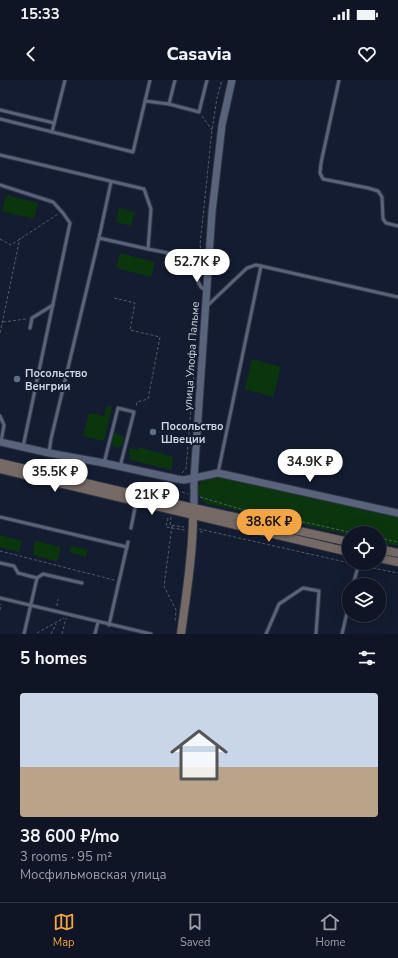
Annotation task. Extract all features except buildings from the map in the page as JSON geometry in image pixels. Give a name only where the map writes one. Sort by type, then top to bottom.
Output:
[{"type":"main road","points":[[0,463],[194,511],[342,550]]},
{"type":"main road","points":[[0,470],[137,502],[194,511],[342,541]]},
{"type":"main road","points":[[181,634],[194,511]]},
{"type":"main road","points":[[386,550],[398,553]]},
{"type":"main road","points":[[386,559],[398,562]]},
{"type":"street","name":"улица Улофа Пальме","points":[[194,511],[194,478],[212,212],[222,125],[232,80]]},
{"type":"street","points":[[1,442],[184,480],[218,473],[398,513]]},
{"type":"lane","points":[[52,132],[65,80]]},
{"type":"lane","points":[[0,120],[133,152],[150,80]]},
{"type":"lane","points":[[169,104],[175,80]]},
{"type":"lane","points":[[145,101],[169,104],[199,112],[207,80]]},
{"type":"lane","points":[[339,80],[320,173],[323,179],[378,191],[382,197],[383,219],[386,223],[398,226]]},
{"type":"lane","points":[[0,110],[54,123]]},
{"type":"lane","points":[[0,155],[144,189],[151,209],[148,249]]},
{"type":"lane","points":[[49,453],[111,182]]},
{"type":"lane","points":[[0,186],[53,202],[62,211],[70,223],[23,447]]},
{"type":"lane","points":[[99,238],[188,258],[194,265],[196,278],[201,287],[206,291]]},
{"type":"lane","points":[[206,308],[247,268],[256,265],[398,297]]},
{"type":"lane","points":[[218,473],[261,266]]},
{"type":"lane","points":[[30,328],[32,318],[53,304]]},
{"type":"lane","points":[[104,463],[118,408],[134,412],[120,466]]},
{"type":"lane","points":[[0,416],[4,425],[1,442]]},
{"type":"lane","points":[[131,528],[137,502]]},
{"type":"lane","points":[[0,517],[127,547]]},
{"type":"lane","points":[[109,625],[128,542]]},
{"type":"lane","points":[[0,563],[14,566],[18,573],[37,578]]},
{"type":"lane","points":[[24,634],[37,578],[43,574],[82,583]]},
{"type":"lane","points":[[266,634],[279,604],[304,588],[319,591],[316,634]]},
{"type":"lane","points":[[1,599],[98,622],[131,632],[151,634]]},
{"type":"lane","points":[[95,634],[98,622]]},
{"type":"lane","points":[[342,634],[345,622]]},
{"type":"path","points":[[199,112],[212,130]]},
{"type":"path","points":[[0,239],[11,245],[62,211]]},
{"type":"path","points":[[0,333],[20,238]]},
{"type":"path","points":[[114,298],[135,303],[130,330],[160,337],[148,399],[137,402],[134,412]]},
{"type":"path","points":[[2,322],[32,318]]},
{"type":"path","points":[[203,497],[244,510],[342,531]]},
{"type":"path","points":[[172,525],[164,586],[176,610]]},
{"type":"path","points":[[166,527],[184,530]]},
{"type":"path","points":[[204,529],[342,560]]},
{"type":"path","points":[[386,539],[398,542]]},
{"type":"path","points":[[0,551],[119,581]]},
{"type":"path","points":[[385,570],[398,573]]},
{"type":"path","points":[[0,610],[1,599]]},
{"type":"path","points":[[56,608],[58,599]]},
{"type":"path","points":[[37,633],[70,615]]},
{"type":"path","points":[[62,634],[66,618]]},
{"type":"path","points":[[51,634],[56,622]]},
{"type":"green space","points":[[6,195],[38,203],[34,219],[2,211]]},
{"type":"green space","points":[[119,208],[135,212],[131,226],[116,222]]},
{"type":"green space","points":[[120,253],[155,262],[151,277],[116,268]]},
{"type":"green space","points":[[252,359],[281,367],[273,397],[245,389]]},
{"type":"green space","points":[[107,406],[112,407],[104,441],[83,436],[89,413],[104,416]]},
{"type":"green space","points":[[114,433],[124,436],[122,445],[118,448],[113,446],[112,441]]},
{"type":"green space","points":[[138,447],[173,457],[172,470],[130,460],[131,455],[128,454],[130,448],[138,450]]},
{"type":"green space","points":[[213,476],[398,516],[398,546],[386,543],[386,526],[342,526],[342,533],[208,504],[203,501],[198,493],[199,485],[207,478]]},
{"type":"green space","points":[[0,535],[22,541],[19,552],[0,547]]},
{"type":"green space","points":[[37,541],[61,547],[58,560],[56,561],[33,555],[34,543]]},
{"type":"green space","points":[[71,546],[88,550],[86,557],[69,552]]},
{"type":"place","name":"Посольство Венгрии","points":[[17,379]]},
{"type":"place","name":"Посольство Швеции","points":[[153,432]]}]
